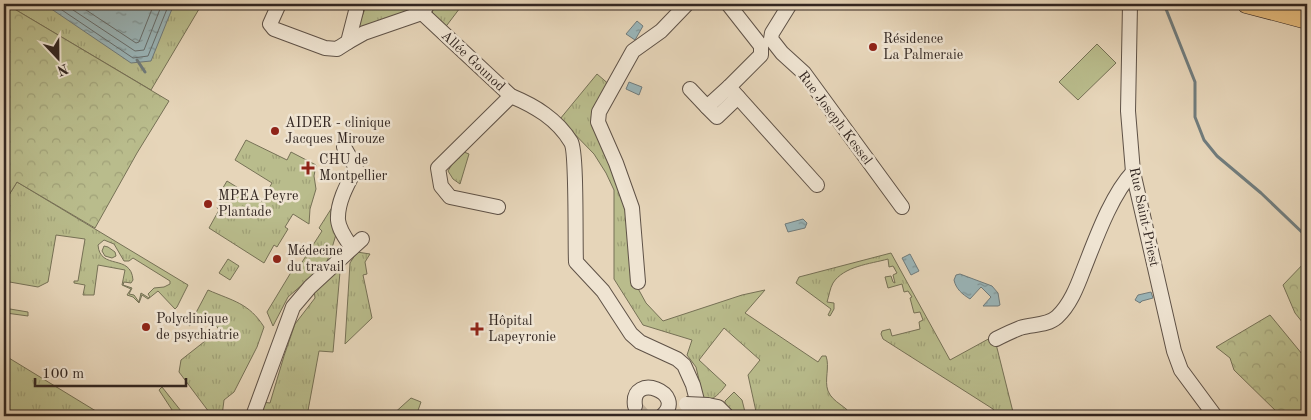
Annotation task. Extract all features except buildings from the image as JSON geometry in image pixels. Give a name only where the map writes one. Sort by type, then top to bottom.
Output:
[{"type":"main road","points":[[1246,4],[1307,20]]},
{"type":"street","points":[[279,4],[270,24],[275,30],[332,50],[364,33],[425,8]]},
{"type":"street","points":[[638,282],[632,208],[616,163],[598,122],[599,112],[633,51],[661,31],[687,4]]},
{"type":"street","points":[[690,89],[707,107],[734,92],[761,55],[760,46],[728,4]]},
{"type":"street","name":"Rue Joseph Kessel","points":[[790,4],[772,33],[771,39],[782,53],[804,73],[902,207]]},
{"type":"street","name":"Rue Saint-Priest","points":[[1130,4],[1128,111],[1133,172],[1174,351],[1181,370],[1215,416]]},
{"type":"street","name":"Allée Gounod","points":[[425,8],[511,96],[526,102],[551,117],[572,144],[576,262],[603,291],[631,334],[640,342],[677,358],[684,365],[689,374],[698,407]]},
{"type":"street","points":[[348,42],[356,11]]},
{"type":"street","points":[[734,92],[817,185]]},
{"type":"street","points":[[498,207],[450,197],[441,186],[438,168],[511,96]]},
{"type":"street","points":[[344,147],[356,168],[343,192],[338,219],[342,233],[352,248]]},
{"type":"street","points":[[996,339],[1022,327],[1050,322],[1068,304],[1106,217],[1126,180],[1133,172]]},
{"type":"street","points":[[253,416],[293,307],[310,287],[362,239]]},
{"type":"street","points":[[635,406],[634,403],[638,393],[647,387],[660,390],[665,394],[665,410],[718,407],[727,416]]},
{"type":"green space","points":[[4,4],[169,101],[95,228],[17,182],[9,195],[4,191]]},
{"type":"green space","points":[[6,4],[202,4],[151,90]]},
{"type":"green space","points":[[367,4],[420,4],[410,11],[357,29]]},
{"type":"green space","points":[[433,4],[463,4],[444,29],[432,18]]},
{"type":"green space","points":[[1097,44],[1116,63],[1078,100],[1059,82]]},
{"type":"green space","points":[[597,74],[611,86],[595,114],[628,211],[635,283],[646,303],[663,321],[742,295],[765,290],[745,313],[818,362],[822,356],[826,356],[828,391],[833,399],[852,416],[757,416],[748,375],[760,360],[724,328],[699,360],[726,385],[716,396],[704,401],[696,367],[687,355],[692,340],[643,325],[614,279],[614,190],[594,154],[560,119]]},
{"type":"green space","points":[[246,140],[287,160],[291,152],[316,165],[314,176],[316,189],[310,209],[309,224],[293,214],[285,227],[288,229],[277,247],[274,245],[264,263],[209,228],[223,198],[218,196],[227,181],[261,202],[272,183],[235,160]]},
{"type":"green space","points":[[464,152],[469,154],[460,184],[453,179],[448,171],[454,161]]},
{"type":"green space","points":[[17,182],[188,285],[177,307],[175,309],[158,291],[148,299],[142,295],[139,303],[133,297],[127,295],[131,289],[122,285],[125,270],[98,265],[94,295],[83,295],[85,285],[74,283],[74,281],[78,281],[85,239],[56,235],[48,282],[38,287],[4,281],[4,203]],"holes":[[[104,240],[114,244],[124,261],[129,261],[133,258],[170,281],[170,284],[154,288],[148,294],[149,298],[141,293],[139,302],[134,295],[129,294],[132,288],[123,285],[124,282],[131,283],[133,280],[131,272],[127,267],[104,258],[100,253],[98,245]]]},
{"type":"green space","points":[[338,198],[337,231],[326,264],[288,297],[273,326],[267,312],[293,269],[297,270],[322,231],[319,228]]},
{"type":"green space","points":[[104,246],[115,252],[116,256],[112,258],[105,256],[102,251]]},
{"type":"green space","points":[[357,252],[370,254],[365,262],[367,274],[363,275],[372,318],[345,344],[350,263]]},
{"type":"green space","points":[[891,253],[950,360],[992,337],[996,344],[1014,416],[997,416],[993,409],[883,339],[882,331],[890,329],[892,336],[920,329],[919,322],[923,320],[920,312],[914,313],[910,298],[912,297],[908,291],[904,292],[902,284],[888,288],[885,277],[891,276],[895,283],[893,275],[897,273],[893,266],[889,267],[888,259],[858,266],[838,277],[832,285],[827,302],[834,303],[834,309],[830,316],[828,315],[831,309],[796,283],[799,277]]},
{"type":"green space","points":[[228,259],[239,266],[230,280],[219,273]]},
{"type":"green space","points":[[1307,260],[1307,328],[1295,313],[1283,285]]},
{"type":"green space","points":[[333,271],[340,272],[333,352],[319,351],[307,416],[258,416],[262,402],[270,403],[295,324],[315,298],[314,289]]},
{"type":"green space","points":[[208,290],[240,304],[252,313],[264,327],[257,347],[234,392],[224,400],[222,416],[202,416],[209,412],[179,372],[181,360],[220,331],[207,313],[189,326]]},
{"type":"green space","points":[[4,308],[28,312],[28,316],[6,313],[4,317]]},
{"type":"green space","points":[[1270,315],[1307,360],[1307,416],[1281,416],[1234,370],[1230,358],[1216,347]]},
{"type":"green space","points":[[4,355],[104,416],[4,416]]},
{"type":"green space","points":[[162,387],[185,416],[176,416],[159,390]]},
{"type":"green space","points":[[734,392],[742,400],[746,416],[731,416],[725,407],[725,401]]},
{"type":"green space","points":[[411,398],[421,402],[416,416],[391,416]]},
{"type":"water","points":[[44,4],[174,4],[151,61],[131,63]]},
{"type":"water","points":[[637,21],[643,26],[635,40],[626,34]]},
{"type":"water","points":[[629,82],[642,87],[639,95],[626,89]]},
{"type":"water","points":[[803,219],[807,223],[805,228],[788,232],[785,224]]},
{"type":"water","points":[[910,254],[919,271],[911,275],[902,258]]},
{"type":"water","points":[[960,274],[992,286],[998,293],[1000,305],[983,306],[991,297],[981,287],[970,299],[964,295],[958,289],[954,280],[956,275]]},
{"type":"water","points":[[1151,292],[1153,298],[1140,303],[1135,300],[1138,295]]},
{"type":"waterway","points":[[1164,4],[1195,82],[1195,117],[1204,140],[1217,156],[1261,193],[1307,237]]},
{"type":"waterway","points":[[137,60],[145,72]]},
{"type":"tunnel","points":[[635,406],[644,416]]},
{"type":"place","name":"Résidence La Palmeraie","points":[[873,47]]},
{"type":"place","name":"AIDER - clinique Jacques Mirouze","points":[[275,131]]},
{"type":"place","name":"CHU de Montpellier","points":[[308,168]]},
{"type":"place","name":"MPEA Peyre Plantade","points":[[208,204]]},
{"type":"place","name":"Médecine du travail","points":[[277,259]]},
{"type":"place","name":"Polyclinique de psychiatrie","points":[[146,327]]},
{"type":"place","name":"Hôpital Lapeyronie","points":[[477,329]]}]
